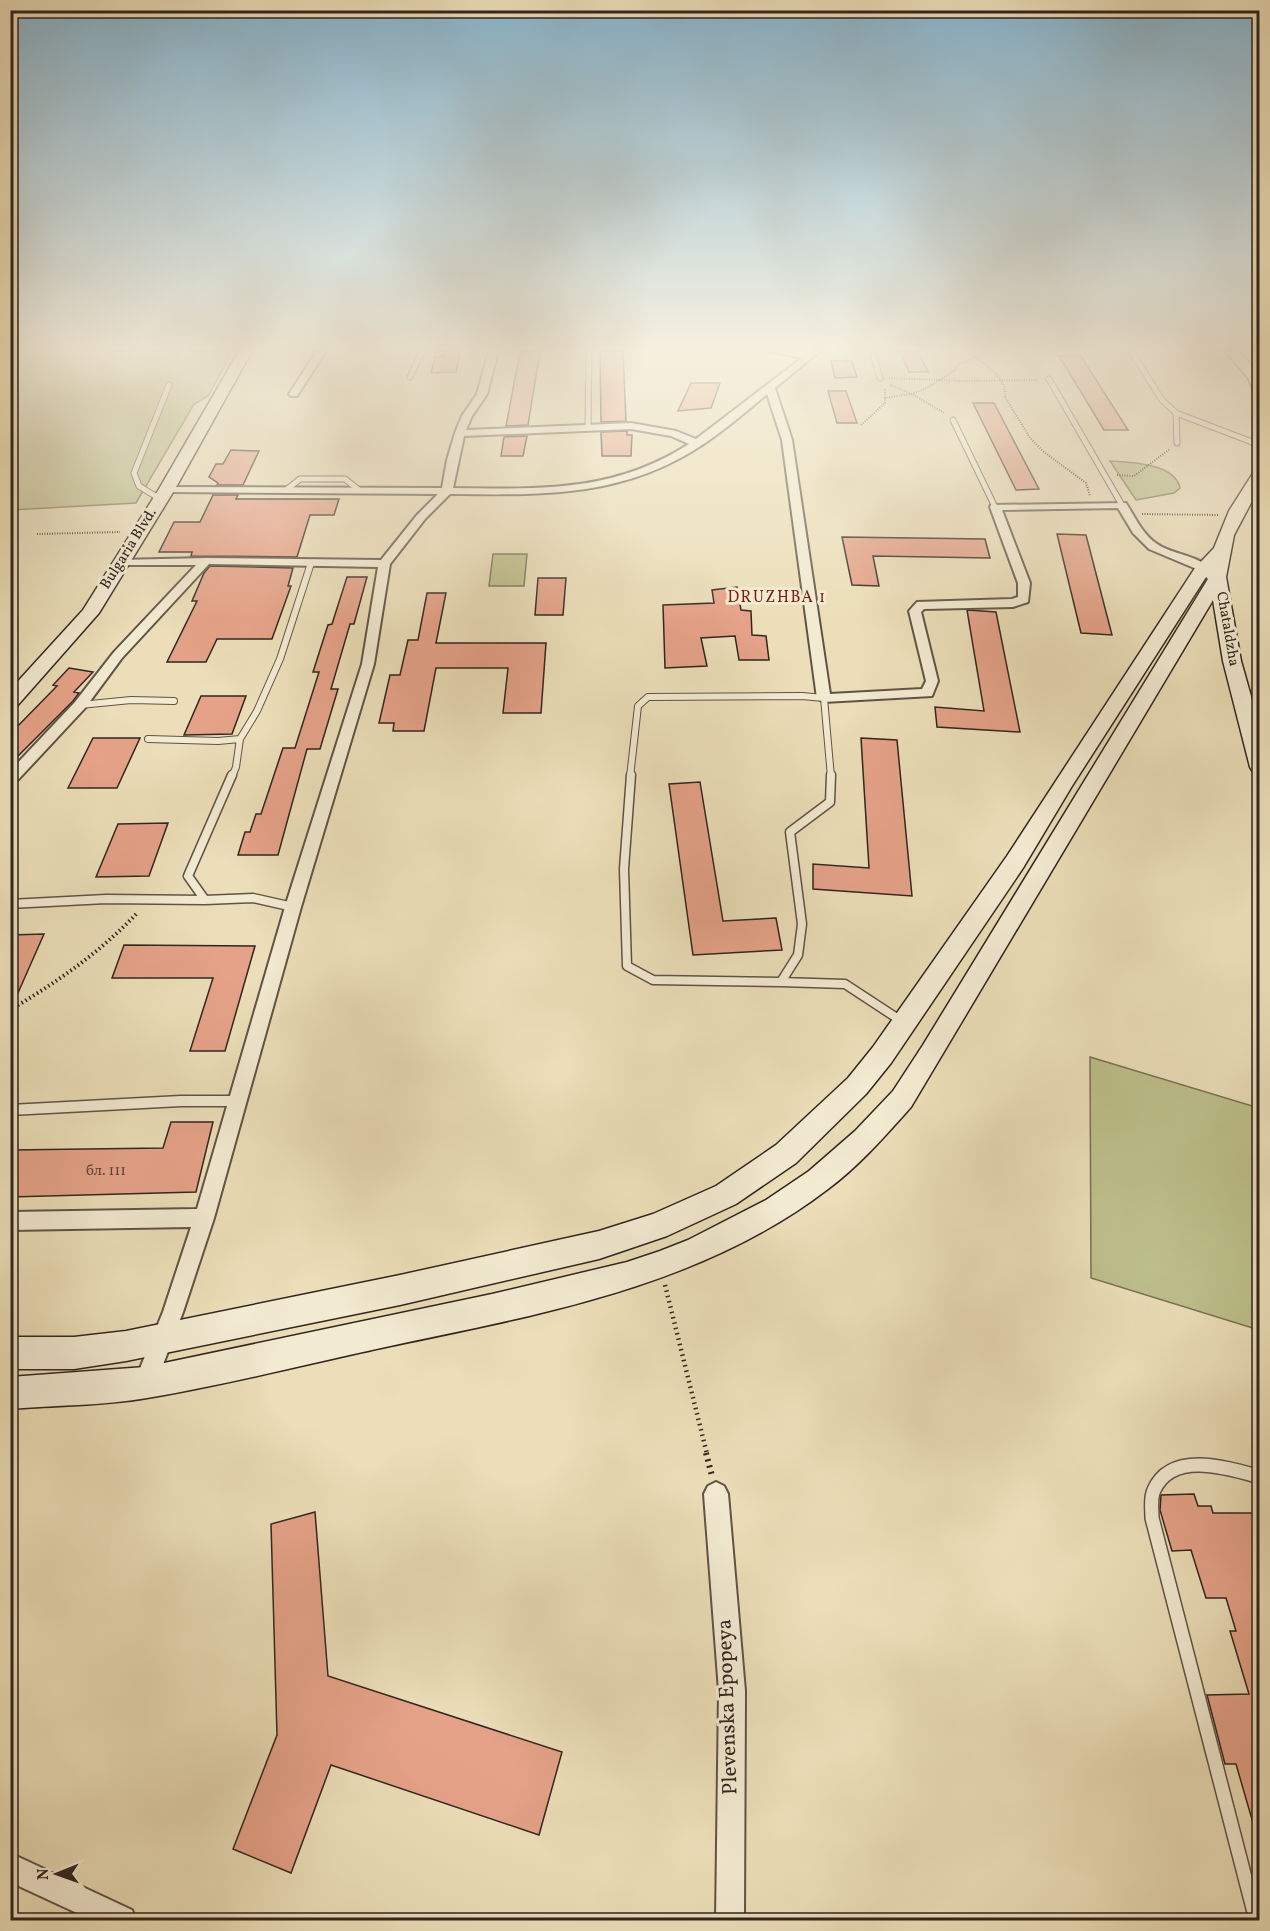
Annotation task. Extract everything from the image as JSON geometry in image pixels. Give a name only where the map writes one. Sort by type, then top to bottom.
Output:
[{"type":"street","name":"Bulgaria Blvd.","points":[[10,702],[90,613],[194,441]]},
{"type":"street","points":[[145,1383],[173,1312],[204,1218],[293,908],[368,664],[384,564],[421,517],[447,491],[458,441]]},
{"type":"street","points":[[690,441],[698,444]]},
{"type":"street","points":[[164,494],[286,490],[578,489],[633,476],[702,441]]},
{"type":"street","points":[[787,441],[825,698],[927,693],[932,681],[915,611],[921,605],[1013,603],[1024,600],[1024,583],[995,507],[1092,505],[1125,509],[1147,542],[1157,549],[1194,562],[1214,566]]},
{"type":"street","points":[[10,1393],[145,1383],[492,1309],[627,1276],[698,1250],[776,1209],[819,1180],[865,1140],[902,1099],[932,1053],[1087,792],[1214,566],[1234,515],[1260,473]]},
{"type":"street","points":[[10,780],[81,705],[118,655],[206,561]]},
{"type":"street","points":[[122,562],[384,564]]},
{"type":"street","points":[[10,1353],[74,1353],[161,1341],[599,1245],[657,1226],[726,1195],[786,1154],[857,1086],[906,1024],[1015,862],[1064,782],[1214,566]]},
{"type":"street","name":"Chataldzha","points":[[1214,566],[1232,661],[1260,767]]},
{"type":"street","points":[[10,1221],[204,1218]]},
{"type":"street","name":"Plevenska Epopeya","points":[[716,1494],[732,1692],[730,1920]]},
{"type":"street","points":[[10,1868],[122,1920]]},
{"type":"lane","points":[[146,441],[134,472],[139,486],[164,494]]},
{"type":"lane","points":[[963,441],[995,507]]},
{"type":"lane","points":[[1085,441],[1125,509]]},
{"type":"lane","points":[[205,900],[188,876],[236,767],[240,739],[257,711],[280,659],[311,563]]},
{"type":"lane","points":[[781,982],[798,955],[802,924],[790,832],[830,802],[832,783],[825,698],[802,696],[648,697],[638,706],[628,792],[624,939],[627,966],[653,980],[845,984],[906,1024]]},
{"type":"lane","points":[[81,705],[131,700],[174,701]]},
{"type":"lane","points":[[148,739],[218,741],[240,739]]},
{"type":"lane","points":[[10,904],[106,899],[148,901],[174,898],[205,900],[253,898],[293,908]]},
{"type":"lane","points":[[10,1110],[181,1101],[237,1101]]},
{"type":"lane","points":[[1256,1920],[1152,1518],[1153,1490],[1166,1473],[1201,1463],[1260,1477]]},
{"type":"path","points":[[1032,441],[1086,483],[1092,505]]},
{"type":"path","points":[[1104,475],[1134,476],[1177,443]]},
{"type":"path","points":[[1125,509],[1234,515]]},
{"type":"path","points":[[37,534],[138,532]]},
{"type":"path","points":[[10,1010],[59,982],[121,932],[148,901]]},
{"type":"path","points":[[660,1264],[716,1494]]},
{"type":"green space","points":[[11,441],[172,441],[136,503],[11,510]]},
{"type":"green space","points":[[1110,461],[1140,463],[1161,469],[1170,473],[1180,488],[1174,493],[1136,500]]},
{"type":"green space","points":[[493,554],[527,554],[524,586],[489,586]]},
{"type":"green space","points":[[1090,1057],[1259,1108],[1259,1330],[1091,1278]]},
{"type":"building","points":[[503,441],[526,441],[523,456],[501,456]]},
{"type":"building","points":[[601,441],[632,441],[631,456],[602,456]]},
{"type":"building","points":[[992,441],[1014,441],[1039,489],[1016,490]]},
{"type":"building","points":[[231,450],[259,451],[243,485],[217,485],[218,483],[209,477],[216,464],[223,464]]},
{"type":"building","points":[[213,495],[238,495],[236,499],[339,499],[334,515],[310,515],[297,557],[191,556],[192,552],[159,552],[174,522],[200,522]]},
{"type":"building","points":[[1057,534],[1086,535],[1112,635],[1081,633]]},
{"type":"building","points":[[842,537],[985,539],[990,558],[873,556],[879,586],[852,585]]},
{"type":"building","points":[[210,566],[293,568],[288,586],[291,586],[272,639],[217,639],[206,662],[167,662],[197,601],[192,601],[204,573]]},
{"type":"building","points":[[347,577],[367,577],[354,624],[350,624],[331,689],[338,689],[320,749],[307,749],[278,855],[238,855],[245,832],[250,832],[256,814],[261,814],[283,748],[295,748],[319,672],[313,672]]},
{"type":"building","points":[[538,578],[566,578],[563,615],[535,615]]},
{"type":"building","points":[[737,587],[741,610],[751,611],[752,635],[766,636],[769,660],[739,660],[735,636],[701,638],[707,666],[665,668],[663,605],[714,603],[712,590]]},
{"type":"building","points":[[427,593],[446,593],[436,643],[546,643],[541,713],[503,713],[508,668],[436,668],[424,731],[393,731],[394,723],[379,723],[390,675],[400,675],[408,640],[418,640]]},
{"type":"building","points":[[967,610],[996,612],[1020,732],[937,727],[935,707],[984,711]]},
{"type":"building","points":[[69,668],[93,672],[74,692],[79,693],[73,701],[10,764],[10,734],[57,686],[53,685]]},
{"type":"building","points":[[201,696],[246,696],[232,734],[184,735]]},
{"type":"building","points":[[93,738],[140,738],[117,788],[68,788]]},
{"type":"building","points":[[861,738],[897,740],[912,896],[813,889],[813,864],[869,868]]},
{"type":"building","points":[[700,782],[723,921],[776,918],[782,950],[693,955],[669,784]]},
{"type":"building","points":[[168,823],[149,876],[96,877],[118,824]]},
{"type":"building","points":[[44,934],[10,1011],[10,935]]},
{"type":"building","points":[[124,945],[255,946],[225,1051],[190,1051],[213,978],[112,978]]},
{"type":"building","points":[[171,1122],[213,1122],[196,1192],[10,1197],[10,1150],[163,1148]]},
{"type":"building","points":[[1194,1494],[1198,1506],[1211,1506],[1213,1513],[1254,1513],[1260,1530],[1260,1829],[1255,1830],[1236,1764],[1225,1764],[1207,1695],[1249,1694],[1230,1631],[1236,1631],[1226,1598],[1206,1598],[1191,1550],[1172,1551],[1160,1510],[1161,1495]]},
{"type":"building","points":[[315,1512],[328,1676],[562,1752],[539,1835],[331,1765],[291,1873],[233,1849],[277,1735],[271,1524]]},
{"type":"district","name":"DRUZHBA 1","points":[[777,598]]}]
